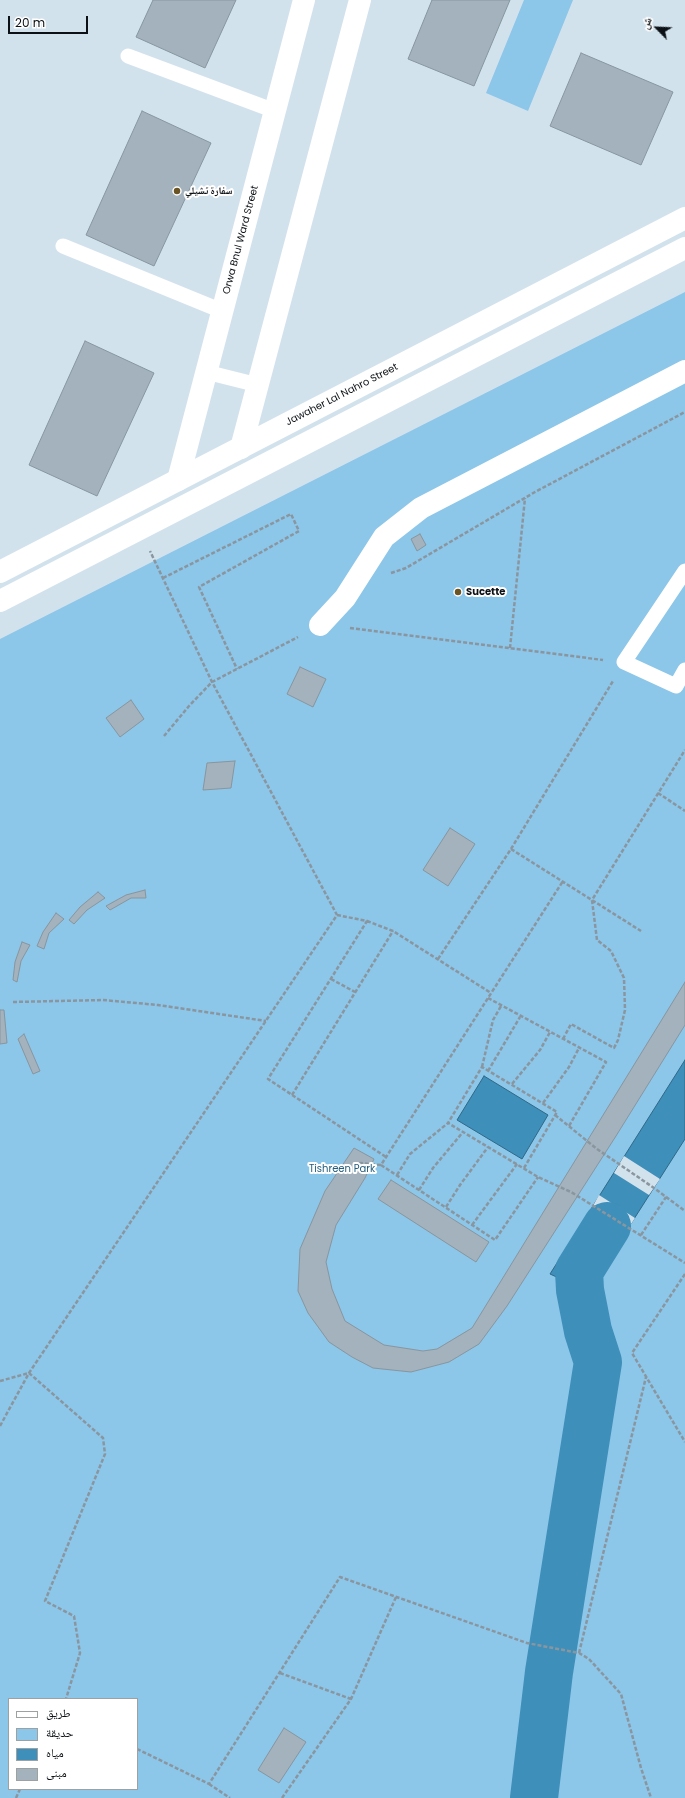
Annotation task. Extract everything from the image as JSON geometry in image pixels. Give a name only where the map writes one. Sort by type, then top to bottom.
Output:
[{"type":"main road","name":"Orwa Bnul Ward Street","points":[[178,480],[304,0]]},
{"type":"main road","points":[[241,448],[360,0]]},
{"type":"main road","name":"Jawaher Lal Nahro Street","points":[[0,572],[685,218]]},
{"type":"main road","points":[[0,601],[685,248]]},
{"type":"main road","points":[[320,625],[345,598],[384,537],[421,508],[685,371]]},
{"type":"lane","points":[[128,56],[275,111]]},
{"type":"lane","points":[[63,246],[222,312]]},
{"type":"lane","points":[[206,372],[258,385]]},
{"type":"lane","points":[[685,571],[624,662],[676,686],[685,670]]},
{"type":"path","points":[[353,585],[406,568],[525,498],[685,412]]},
{"type":"path","points":[[510,648],[525,498]]},
{"type":"path","points":[[163,578],[291,514],[299,531],[200,587],[237,669]]},
{"type":"path","points":[[139,529],[212,682],[337,915]]},
{"type":"path","points":[[164,736],[189,706],[212,682],[320,625],[624,662],[511,849],[438,959]]},
{"type":"path","points":[[563,1039],[571,1024],[614,1048],[618,1040],[624,1010],[624,978],[611,951],[597,940],[592,900],[685,750]]},
{"type":"path","points":[[658,793],[685,811]]},
{"type":"path","points":[[511,849],[641,931]]},
{"type":"path","points":[[381,1165],[563,881]]},
{"type":"path","points":[[337,915],[367,921],[393,931],[491,993]]},
{"type":"path","points":[[0,1426],[29,1373],[337,915]]},
{"type":"path","points":[[367,921],[268,1079],[386,1157]]},
{"type":"path","points":[[292,1095],[393,931]]},
{"type":"path","points":[[331,979],[355,992]]},
{"type":"path","points":[[488,998],[520,1017],[606,1062],[570,1126]]},
{"type":"path","points":[[14,1002],[103,1000],[158,1005],[266,1021]]},
{"type":"path","points":[[397,1175],[410,1154],[448,1123],[482,1067],[493,1020],[501,1006]]},
{"type":"path","points":[[488,1071],[520,1017]]},
{"type":"path","points":[[512,1084],[540,1050],[550,1032]]},
{"type":"path","points":[[543,1103],[568,1067],[579,1048]]},
{"type":"path","points":[[482,1067],[557,1112],[524,1168]]},
{"type":"path","points":[[555,1116],[570,1126],[597,1149],[685,1211]]},
{"type":"path","points":[[448,1123],[538,1176],[594,1205],[685,1262]]},
{"type":"path","points":[[419,1190],[433,1168],[463,1132]]},
{"type":"path","points":[[446,1207],[460,1184],[488,1147]]},
{"type":"path","points":[[359,1163],[381,1165],[496,1240],[538,1176]]},
{"type":"path","points":[[472,1225],[517,1164]]},
{"type":"path","points":[[641,1235],[666,1197]]},
{"type":"path","points":[[685,1274],[632,1353],[685,1442]]},
{"type":"path","points":[[0,1381],[29,1373]]},
{"type":"path","points":[[29,1373],[103,1438],[105,1454],[45,1601],[74,1616],[80,1653],[66,1698]]},
{"type":"path","points":[[579,1653],[646,1377]]},
{"type":"path","points":[[209,1784],[340,1578],[527,1643],[579,1653],[593,1664],[621,1694],[641,1768],[651,1798]]},
{"type":"path","points":[[282,1798],[351,1699],[396,1597]]},
{"type":"path","points":[[280,1673],[351,1699]]},
{"type":"path","points":[[138,1749],[209,1784],[230,1798]]},
{"type":"green space","points":[[524,0],[573,0],[528,111],[486,93]]},
{"type":"green space","name":"Tishreen Park","points":[[685,292],[685,1798],[0,1798],[0,639]]},
{"type":"water","points":[[685,1060],[685,1139],[594,1284],[570,1285],[550,1274]]},
{"type":"water","points":[[484,1076],[548,1115],[522,1159],[457,1120]]},
{"type":"pier","points":[[624,1156],[660,1179],[649,1195],[614,1173]]},
{"type":"pier","points":[[599,1195],[635,1218],[624,1235],[589,1213]]},
{"type":"building","points":[[153,0],[236,0],[205,68],[136,37]]},
{"type":"building","points":[[432,0],[510,0],[474,86],[408,59]]},
{"type":"building","points":[[581,53],[673,92],[641,165],[550,126]]},
{"type":"building","points":[[142,111],[211,143],[154,266],[86,235]]},
{"type":"building","points":[[85,341],[154,373],[97,496],[29,465]]},
{"type":"building","points":[[420,534],[426,545],[417,551],[411,539]]},
{"type":"building","points":[[300,667],[326,679],[313,707],[287,694]]},
{"type":"building","points":[[131,700],[144,719],[120,737],[106,718]]},
{"type":"building","points":[[235,761],[231,788],[203,790],[207,763]]},
{"type":"building","points":[[450,828],[475,844],[448,886],[423,870]]},
{"type":"building","points":[[145,890],[146,898],[131,898],[110,910],[106,906],[126,895]]},
{"type":"building","points":[[98,892],[105,898],[87,910],[74,924],[69,920],[80,907]]},
{"type":"building","points":[[56,913],[64,919],[49,933],[44,949],[37,946],[43,932]]},
{"type":"building","points":[[22,942],[30,945],[21,961],[17,982],[13,980],[15,962]]},
{"type":"building","points":[[685,982],[685,1025],[507,1306],[479,1344],[449,1362],[411,1372],[373,1368],[352,1357],[329,1342],[308,1313],[298,1291],[300,1249],[325,1191],[354,1148],[374,1159],[365,1178],[336,1225],[326,1262],[332,1289],[345,1321],[384,1345],[423,1351],[437,1349],[472,1328]]},
{"type":"building","points":[[0,1010],[4,1010],[7,1043],[0,1044]]},
{"type":"building","points":[[24,1034],[40,1071],[33,1074],[18,1039]]},
{"type":"building","points":[[391,1180],[489,1242],[476,1262],[378,1199]]},
{"type":"building","points":[[284,1728],[306,1742],[279,1783],[258,1770]]},
{"type":"waterway","points":[[534,1798],[549,1672],[598,1362],[588,1331],[580,1290],[579,1271],[607,1226]]},
{"type":"place","name":"سفارة تشيلي","points":[[177,191]]},
{"type":"place","name":"Sucette","points":[[458,592]]}]
